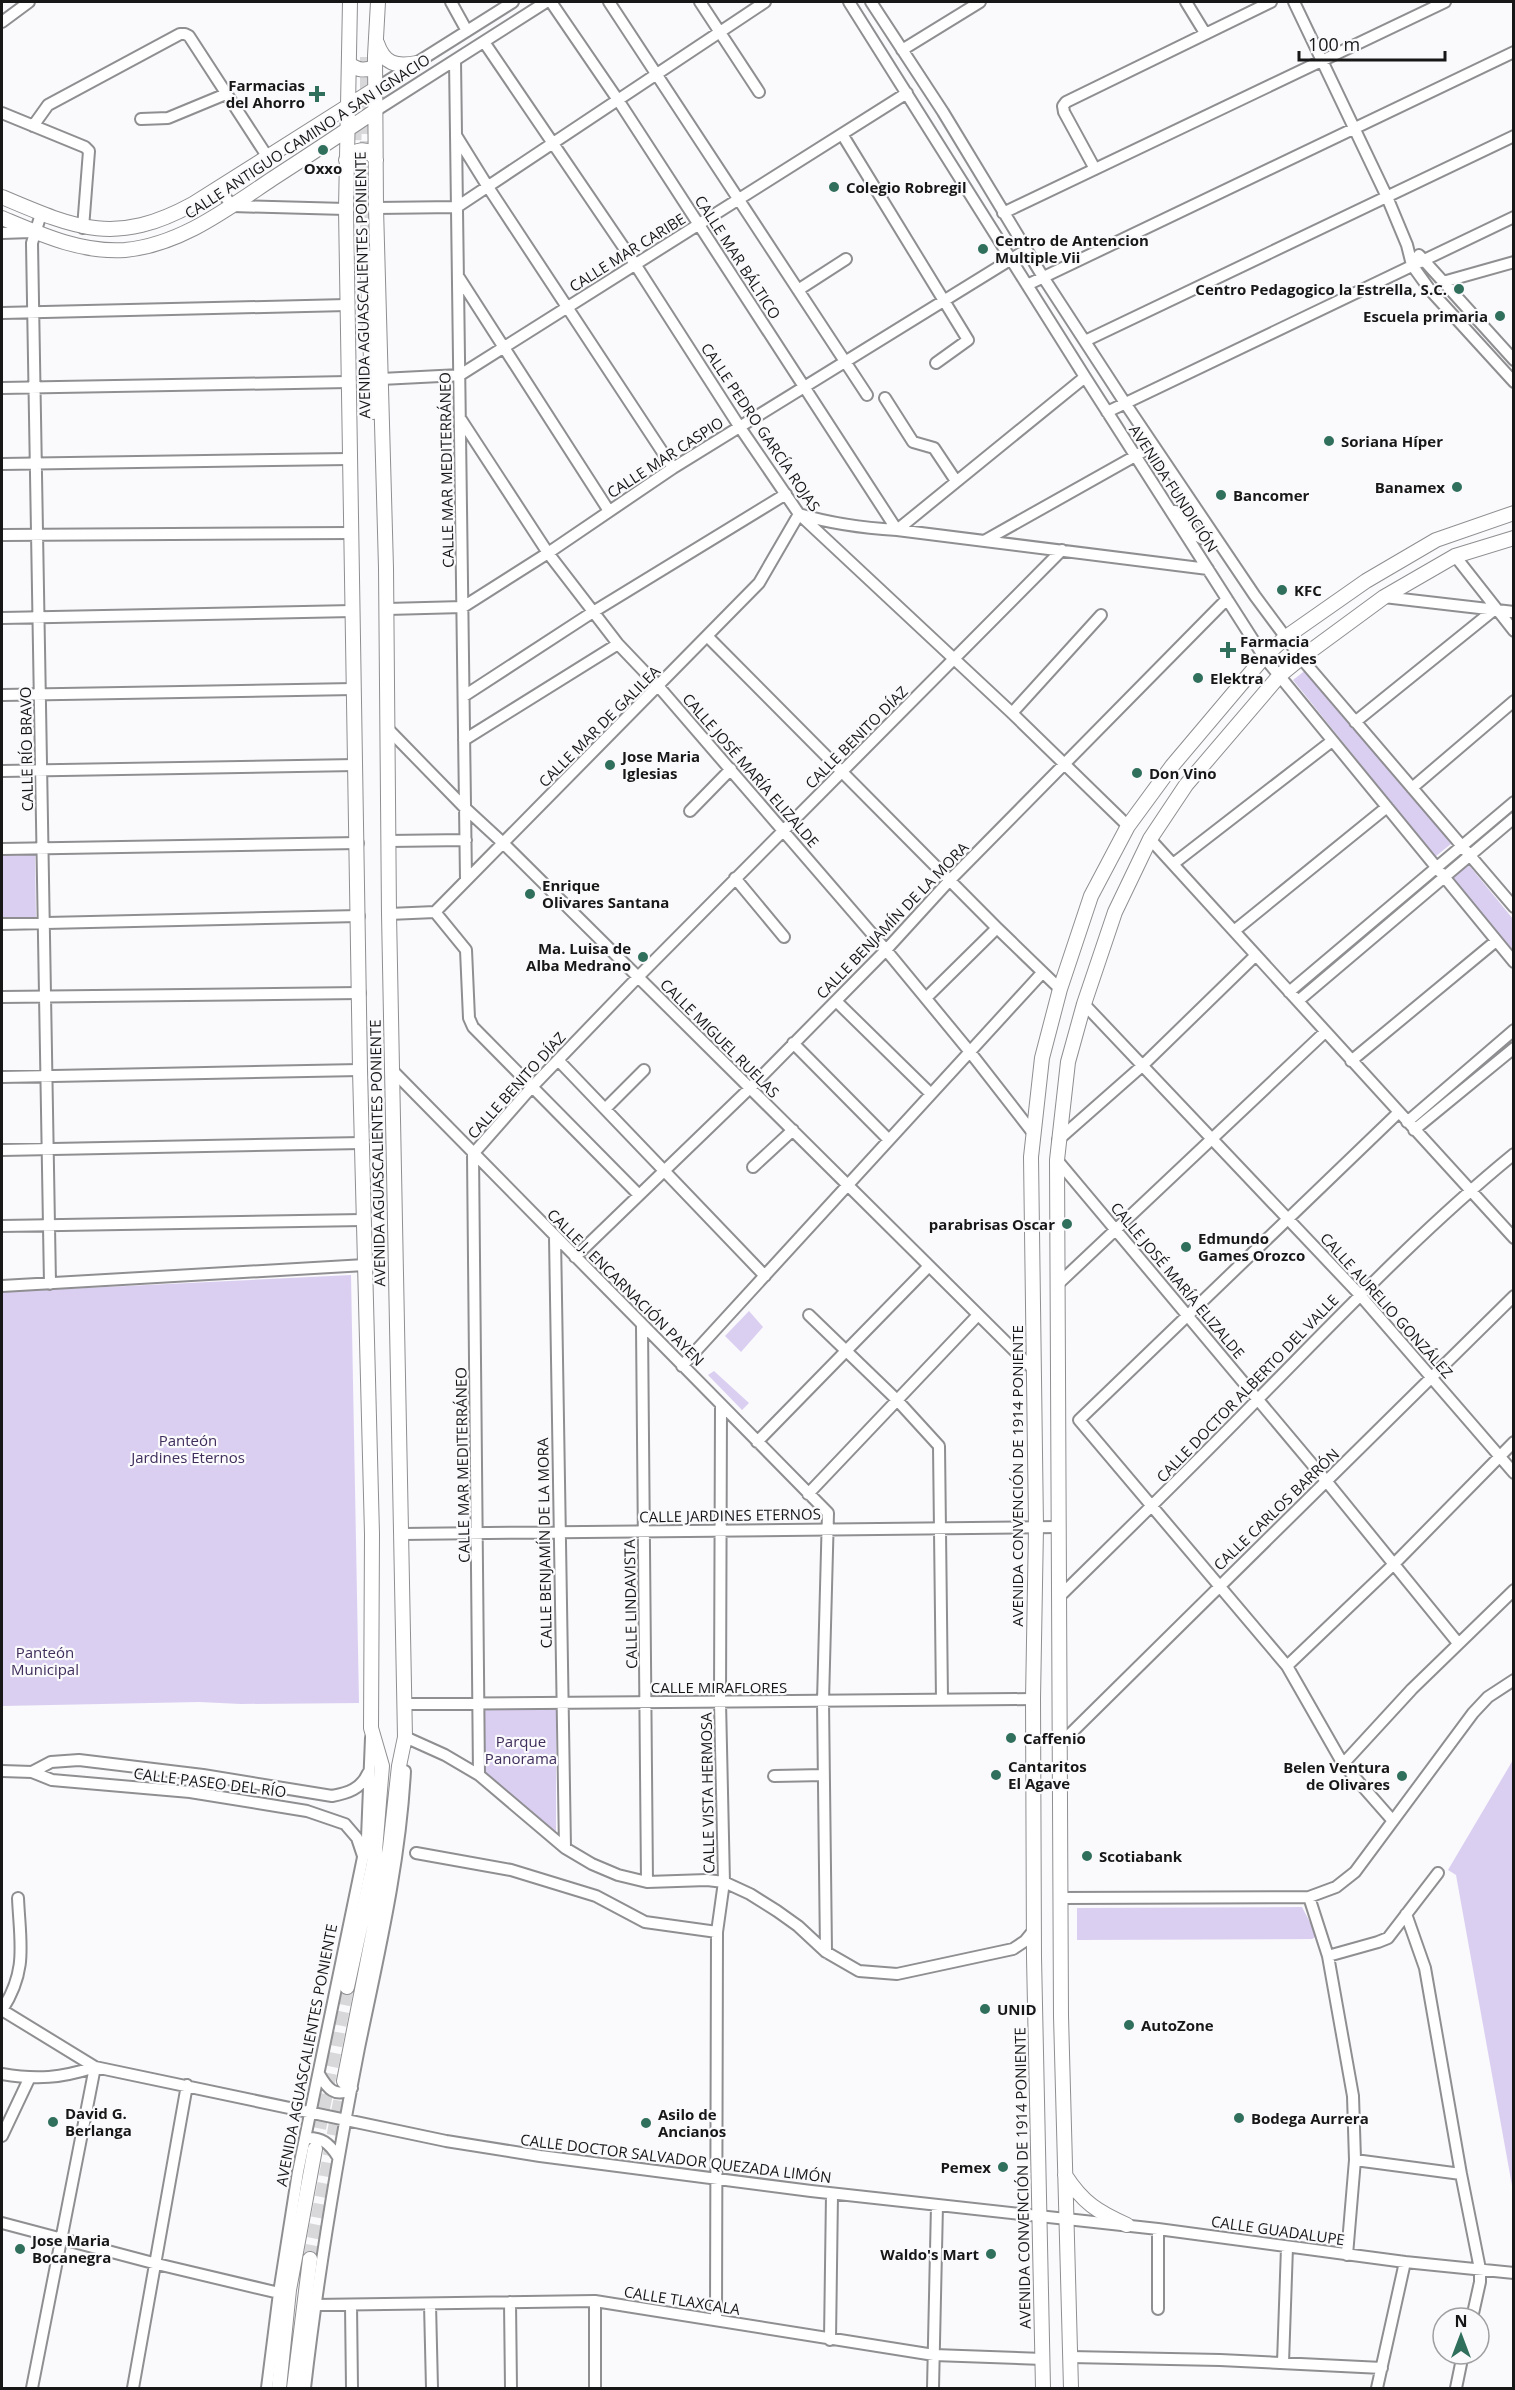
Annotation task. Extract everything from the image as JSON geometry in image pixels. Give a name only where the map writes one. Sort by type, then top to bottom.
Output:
[{"type":"main road","name":"AVENIDA AGUASCALIENTES PONIENTE","points":[[350,2],[347,129],[350,161],[358,556],[351,568]]},
{"type":"main road","name":"AVENIDA AGUASCALIENTES PONIENTE","points":[[348,2084],[390,1848],[399,1766],[405,1737],[389,914],[387,609],[375,89],[371,62],[369,2]]},
{"type":"main road","name":"AVENIDA AGUASCALIENTES PONIENTE","points":[[371,62],[378,2]]},
{"type":"main road","points":[[375,40],[380,52],[390,63],[398,65],[417,63]]},
{"type":"main road","points":[[349,64],[360,70],[366,70],[371,62]]},
{"type":"main road","name":"CALLE ANTIGUO CAMINO A SAN IGNACIO","points":[[2,197],[41,214],[83,228],[114,230],[139,226],[166,218],[219,188],[348,104],[375,89]]},
{"type":"main road","name":"CALLE ANTIGUO CAMINO A SAN IGNACIO","points":[[2,218],[34,232],[82,247],[123,250],[145,246],[195,228],[375,111]]},
{"type":"main road","points":[[350,161],[357,150],[363,149],[372,153],[375,160]]},
{"type":"main road","name":"AVENIDA AGUASCALIENTES PONIENTE","points":[[347,1987],[377,1846],[382,1766],[371,1728],[372,1534],[363,1220],[358,843],[349,459],[346,209],[350,161]]},
{"type":"main road","name":"AVENIDA AGUASCALIENTES PONIENTE","points":[[367,257],[375,489],[380,555],[386,568]]},
{"type":"main road","name":"AVENIDA CONVENCIÓN DE 1914 PONIENTE","points":[[1043,2388],[1034,1957],[1036,1527],[1033,1369],[1033,1132],[1042,1058],[1060,989],[1091,896],[1128,826],[1172,766],[1264,657],[1286,637],[1366,581],[1436,540],[1514,513]]},
{"type":"main road","points":[[1071,2388],[1064,2174],[1060,1898],[1056,1160],[1068,1062],[1084,1004],[1115,912],[1150,839],[1186,784],[1280,675],[1301,658],[1384,597],[1455,556],[1514,538]]},
{"type":"main road","name":"AVENIDA AGUASCALIENTES PONIENTE","points":[[279,2388],[290,2290],[315,2149]]},
{"type":"main road","points":[[1064,2174],[1077,2194],[1093,2208],[1127,2225]]},
{"type":"main road","points":[[294,2388],[310,2259]]},
{"type":"street","points":[[2,22],[29,2]]},
{"type":"street","points":[[451,2],[467,31]]},
{"type":"street","name":"CALLE ANTIGUO CAMINO A SAN IGNACIO","points":[[375,89],[513,2]]},
{"type":"street","name":"CALLE ANTIGUO CAMINO A SAN IGNACIO","points":[[375,111],[546,2]]},
{"type":"street","name":"CALLE MAR BÁLTICO","points":[[551,2],[618,100],[897,530]]},
{"type":"street","points":[[609,2],[867,395]]},
{"type":"street","points":[[700,2],[759,92]]},
{"type":"street","points":[[376,208],[457,207],[765,2]]},
{"type":"street","name":"AVENIDA FUNDICIÓN","points":[[849,2],[1134,456],[1264,657],[1514,962]]},
{"type":"street","name":"AVENIDA FUNDICIÓN","points":[[871,2],[943,112],[1043,277],[1216,540],[1301,658],[1514,907]]},
{"type":"street","points":[[902,50],[980,2]]},
{"type":"street","points":[[1186,2],[1205,33]]},
{"type":"street","points":[[1095,169],[1064,112],[1063,106],[1066,102],[1271,2]]},
{"type":"street","points":[[1294,2],[1387,197],[1407,245],[1412,265],[1430,290],[1514,382]]},
{"type":"street","points":[[1003,213],[1445,2]]},
{"type":"street","points":[[33,126],[48,105],[180,34],[185,34],[189,36],[267,156]]},
{"type":"street","name":"CALLE PEDRO GARCÍA ROJAS","points":[[484,42],[635,264],[739,426],[799,514],[1012,713],[1128,826]]},
{"type":"street","points":[[1027,285],[1514,52]]},
{"type":"street","name":"CALLE MAR MEDITERRÁNEO","points":[[455,60],[466,880]]},
{"type":"street","name":"CALLE MAR CARIBE","points":[[381,379],[460,375],[907,93]]},
{"type":"street","points":[[141,119],[168,118],[226,94]]},
{"type":"street","points":[[2,113],[89,151],[83,228]]},
{"type":"street","points":[[842,134],[947,297],[968,340],[936,363]]},
{"type":"street","points":[[456,136],[673,468]]},
{"type":"street","points":[[1085,341],[1514,136]]},
{"type":"street","points":[[219,188],[232,206],[346,209]]},
{"type":"street","name":"CALLE RÍO BRAVO","points":[[41,214],[32,243],[50,1284]]},
{"type":"street","points":[[1107,412],[1514,217]]},
{"type":"street","points":[[2,233],[34,232]]},
{"type":"street","points":[[1407,245],[1424,259],[1514,360]]},
{"type":"street","name":"CALLE MAR CASPIO","points":[[463,607],[739,426],[947,297],[961,292],[967,285],[1026,250]]},
{"type":"street","points":[[798,290],[846,260]]},
{"type":"street","points":[[1443,282],[1514,262]]},
{"type":"street","points":[[458,275],[609,511]]},
{"type":"street","points":[[2,313],[347,305]]},
{"type":"street","points":[[1492,357],[1503,348]]},
{"type":"street","points":[[897,530],[1084,377]]},
{"type":"street","points":[[2,388],[348,382]]},
{"type":"street","points":[[885,398],[913,442],[934,448],[956,481]]},
{"type":"street","name":"CALLE JOSÉ MARÍA ELIZALDE","points":[[460,418],[548,553],[618,644],[660,687],[784,830],[926,998],[1033,1132]]},
{"type":"street","points":[[984,541],[1153,446]]},
{"type":"street","points":[[2,464],[349,459]]},
{"type":"street","points":[[464,696],[593,612],[786,494]]},
{"type":"street","points":[[1167,506],[1185,520],[1198,538],[1204,541],[1216,540]]},
{"type":"street","points":[[799,514],[842,526],[897,530],[1208,569]]},
{"type":"street","name":"CALLE MAR DE GALILEA","points":[[435,912],[660,687],[759,583],[799,514]]},
{"type":"street","points":[[2,535],[350,533]]},
{"type":"street","name":"CALLE BENITO DÍAZ","points":[[474,1154],[531,1088],[638,977],[1062,550]]},
{"type":"street","points":[[1455,556],[1514,631]]},
{"type":"street","points":[[1384,597],[1514,612]]},
{"type":"street","name":"CALLE BENJAMÍN DE LA MORA","points":[[575,1257],[750,1088],[1227,599]]},
{"type":"street","points":[[387,609],[463,607]]},
{"type":"street","points":[[1355,722],[1495,609]]},
{"type":"street","points":[[2,618],[353,611]]},
{"type":"street","points":[[1012,713],[1101,615]]},
{"type":"street","points":[[708,637],[1060,989]]},
{"type":"street","points":[[464,740],[618,644]]},
{"type":"street","points":[[2,695],[354,689]]},
{"type":"street","points":[[1412,788],[1514,701]]},
{"type":"street","name":"CALLE MIGUEL RUELAS","points":[[387,728],[465,808],[503,843],[1033,1369]]},
{"type":"street","points":[[1173,864],[1332,741]]},
{"type":"street","points":[[2,771],[356,765]]},
{"type":"street","points":[[690,811],[731,769]]},
{"type":"street","points":[[1289,992],[1514,802]]},
{"type":"street","points":[[1234,932],[1387,807]]},
{"type":"street","points":[[1298,1001],[1514,818]]},
{"type":"street","points":[[1150,839],[1514,1238]]},
{"type":"street","points":[[388,841],[466,840]]},
{"type":"street","points":[[2,849],[358,843]]},
{"type":"street","points":[[735,878],[784,937]]},
{"type":"street","points":[[389,914],[435,912],[466,950],[469,1018],[473,1027],[638,1194]]},
{"type":"street","points":[[2,924],[359,916]]},
{"type":"street","points":[[926,998],[997,928]]},
{"type":"street","points":[[1351,1060],[1496,942]]},
{"type":"street","points":[[1058,1140],[1142,1066],[1256,955]]},
{"type":"street","points":[[682,1366],[1042,973]]},
{"type":"street","points":[[2,997],[360,993]]},
{"type":"street","points":[[836,1001],[931,1094]]},
{"type":"street","name":"CALLE AURELIO GONZÁLEZ","points":[[1084,1004],[1360,1294],[1514,1473]]},
{"type":"street","points":[[1411,1126],[1514,1030]]},
{"type":"street","points":[[1057,1285],[1325,1032]]},
{"type":"street","points":[[793,1043],[889,1140]]},
{"type":"street","points":[[1411,1126],[1514,1048]]},
{"type":"street","points":[[558,1060],[765,1276]]},
{"type":"street","points":[[2,1077],[360,1070]]},
{"type":"street","name":"CALLE J. ENCARNACIÓN PAYEN","points":[[392,1070],[828,1513],[828,1529]]},
{"type":"street","points":[[605,1109],[644,1070]]},
{"type":"street","points":[[1059,1420],[1079,1420],[1398,1113]]},
{"type":"street","points":[[753,1167],[793,1130]]},
{"type":"street","points":[[2,1150],[362,1143]]},
{"type":"street","name":"CALLE MAR MEDITERRÁNEO","points":[[474,1154],[479,1774]]},
{"type":"street","name":"CALLE DOCTOR ALBERTO DEL VALLE","points":[[1059,1597],[1152,1506],[1360,1294],[1469,1191],[1514,1154]]},
{"type":"street","name":"CALLE JOSÉ MARÍA ELIZALDE","points":[[1056,1160],[1395,1563],[1458,1643]]},
{"type":"street","points":[[2,1226],[363,1220]]},
{"type":"street","name":"CALLE BENJAMÍN DE LA MORA","points":[[555,1237],[565,1848]]},
{"type":"street","points":[[2,1286],[364,1265]]},
{"type":"street","points":[[757,1442],[929,1266]]},
{"type":"street","name":"CALLE CARLOS BARRÓN","points":[[1060,1744],[1327,1482],[1430,1376],[1514,1296]]},
{"type":"street","points":[[809,1315],[897,1400],[939,1446],[942,1700]]},
{"type":"street","points":[[808,1494],[978,1315]]},
{"type":"street","name":"CALLE LINDAVISTA","points":[[642,1326],[647,1882]]},
{"type":"street","name":"CALLE VISTA HERMOSA","points":[[716,2320],[717,1932],[724,1882],[720,1702],[721,1406]]},
{"type":"street","points":[[1079,1420],[1287,1666],[1344,1764],[1393,1821]]},
{"type":"street","points":[[1287,1666],[1395,1563],[1514,1442]]},
{"type":"street","name":"CALLE JARDINES ETERNOS","points":[[402,1534],[1059,1527]]},
{"type":"street","points":[[826,1952],[824,1701],[828,1529]]},
{"type":"street","points":[[1344,1764],[1458,1643],[1514,1590]]},
{"type":"street","points":[[1060,1898],[1309,1897],[1344,1883],[1355,1872],[1480,1705],[1514,1680]]},
{"type":"street","name":"CALLE MIRAFLORES","points":[[405,1704],[1034,1699]]},
{"type":"street","name":"AVENIDA AGUASCALIENTES PONIENTE","points":[[267,2388],[279,2293],[305,2138],[363,1857],[369,1809],[371,1728]]},
{"type":"street","points":[[405,1737],[479,1774],[565,1848],[592,1864],[618,1875],[647,1882],[707,1880],[724,1882],[750,1894],[777,1911],[798,1926],[826,1952],[859,1971],[897,1974],[1013,1949],[1034,1930]]},
{"type":"street","name":"CALLE PASEO DEL RÍO","points":[[32,1772],[51,1762],[79,1760],[203,1775],[332,1796],[348,1793],[363,1783],[370,1768]]},
{"type":"street","name":"CALLE PASEO DEL RÍO","points":[[2,1771],[32,1772],[52,1780],[190,1792],[307,1811],[345,1824],[357,1838],[363,1857]]},
{"type":"street","points":[[774,1776],[824,1775]]},
{"type":"street","points":[[416,1853],[511,1870],[597,1896],[645,1922],[717,1932]]},
{"type":"street","points":[[1328,1956],[1388,1938],[1438,1873]]},
{"type":"street","points":[[1309,1897],[1328,1956],[1353,2096],[1355,2160],[1347,2254]]},
{"type":"street","points":[[18,1898],[21,1966],[11,1996],[2,2010],[95,2067]]},
{"type":"street","points":[[1406,1914],[1425,1968],[1480,2269],[1480,2282],[1475,2306]]},
{"type":"street","points":[[1013,1949],[1034,1957]]},
{"type":"street","points":[[2,2074],[28,2079],[69,2075],[95,2067]]},
{"type":"street","points":[[32,2388],[95,2067]]},
{"type":"street","name":"CALLE DOCTOR SALVADOR QUEZADA LIMÓN","points":[[95,2067],[187,2085],[345,2121],[516,2153],[832,2194],[1039,2216]]},
{"type":"street","points":[[319,2074],[332,2092],[343,2093],[348,2084]]},
{"type":"street","points":[[2,2136],[28,2079]]},
{"type":"street","name":"AVENIDA AGUASCALIENTES PONIENTE","points":[[305,2388],[314,2305],[345,2121],[348,2084]]},
{"type":"street","points":[[133,2388],[187,2085]]},
{"type":"street","points":[[305,2138],[322,2139],[338,2157]]},
{"type":"street","points":[[1355,2160],[1461,2174]]},
{"type":"street","points":[[830,2340],[832,2194]]},
{"type":"street","points":[[933,2388],[938,2205]]},
{"type":"street","name":"CALLE GUADALUPE","points":[[1039,2216],[1127,2225],[1405,2262],[1514,2272]]},
{"type":"street","points":[[2,2223],[156,2264],[279,2293]]},
{"type":"street","points":[[1158,2229],[1158,2309]]},
{"type":"street","points":[[1283,2363],[1287,2247]]},
{"type":"street","points":[[1377,2388],[1405,2262]]},
{"type":"street","points":[[595,2301],[595,2388]]},
{"type":"street","name":"CALLE TLAXCALA","points":[[314,2305],[595,2301],[933,2355],[1043,2358]]},
{"type":"street","points":[[510,2302],[511,2388]]},
{"type":"street","points":[[430,2304],[432,2388]]},
{"type":"street","points":[[351,2305],[352,2388]]},
{"type":"street","points":[[1070,2357],[1382,2368]]},
{"type":"street","points":[[1456,2388],[1461,2366]]},
{"type":"green space","points":[[1307,669],[1452,843],[1435,857],[1293,680]]},
{"type":"green space","points":[[35,852],[36,920],[2,920],[2,853]]},
{"type":"green space","points":[[1468,864],[1513,919],[1513,951],[1452,878]]},
{"type":"green space","name":"Panteón Jardines Eternos","points":[[351,1275],[359,1703],[199,1702],[2,1706],[2,1292]]},
{"type":"green space","points":[[749,1311],[763,1327],[741,1352],[725,1336]]},
{"type":"green space","points":[[714,1371],[749,1403],[742,1410],[708,1375]]},
{"type":"green space","name":"Parque Panorama","points":[[484,1706],[556,1707],[556,1835],[484,1772]]},
{"type":"green space","points":[[1513,1760],[1513,2191],[1456,1875],[1448,1870]]},
{"type":"green space","points":[[1302,1907],[1317,1936],[1312,1939],[1077,1940],[1077,1908]]},
{"type":"tunnel","points":[[367,57],[367,257]]},
{"type":"tunnel","points":[[354,161],[355,115]]},
{"type":"tunnel","points":[[315,2149],[347,1987]]},
{"type":"tunnel","points":[[310,2259],[344,2081]]},
{"type":"place","name":"Farmacias del Ahorro","points":[[317,94]]},
{"type":"place","name":"Oxxo","points":[[323,150]]},
{"type":"place","name":"Colegio Robregil","points":[[834,187]]},
{"type":"place","name":"Centro de Antencion Multiple Vii","points":[[983,249]]},
{"type":"place","name":"Centro Pedagogico la Estrella, S.C.","points":[[1459,289]]},
{"type":"place","name":"Escuela primaria","points":[[1500,316]]},
{"type":"place","name":"Soriana Híper","points":[[1329,441]]},
{"type":"place","name":"Banamex","points":[[1457,487]]},
{"type":"place","name":"Bancomer","points":[[1221,495]]},
{"type":"place","name":"KFC","points":[[1282,590]]},
{"type":"place","name":"Farmacia Benavides","points":[[1228,650]]},
{"type":"place","name":"Elektra","points":[[1198,678]]},
{"type":"place","name":"Jose Maria Iglesias","points":[[610,765]]},
{"type":"place","name":"Don Vino","points":[[1137,773]]},
{"type":"place","name":"Enrique Olivares Santana","points":[[530,894]]},
{"type":"place","name":"Ma. Luisa de Alba Medrano","points":[[643,957]]},
{"type":"place","name":"parabrisas Oscar","points":[[1067,1224]]},
{"type":"place","name":"Edmundo Games Orozco","points":[[1186,1247]]},
{"type":"place","name":"Caffenio","points":[[1011,1738]]},
{"type":"place","name":"Cantaritos El Agave","points":[[996,1775]]},
{"type":"place","name":"Belen Ventura de Olivares","points":[[1402,1776]]},
{"type":"place","name":"Scotiabank","points":[[1087,1856]]},
{"type":"place","name":"UNID","points":[[985,2009]]},
{"type":"place","name":"AutoZone","points":[[1129,2025]]},
{"type":"place","name":"Bodega Aurrera","points":[[1239,2118]]},
{"type":"place","name":"David G. Berlanga","points":[[53,2122]]},
{"type":"place","name":"Asilo de Ancianos","points":[[646,2123]]},
{"type":"place","name":"Pemex","points":[[1003,2167]]},
{"type":"place","name":"Jose Maria Bocanegra","points":[[20,2249]]},
{"type":"place","name":"Waldo's Mart","points":[[991,2254]]},
{"type":"park label","name":"Panteón Municipal","points":[[45,1660]]}]
